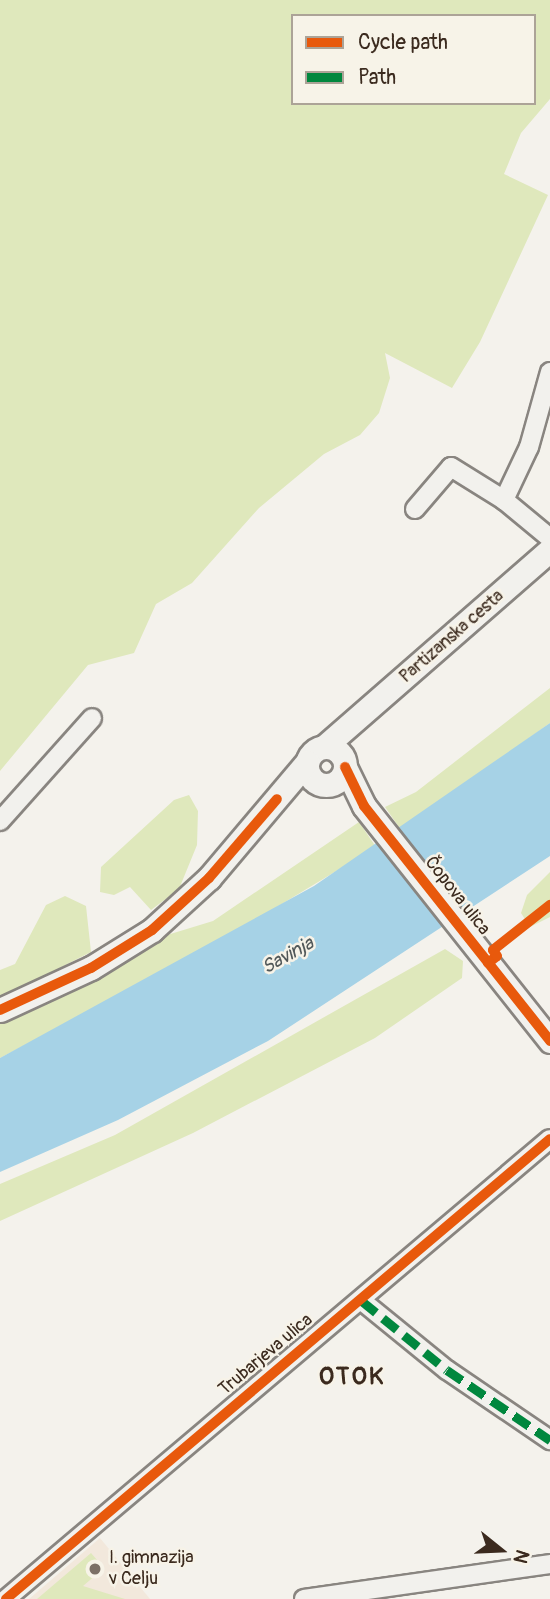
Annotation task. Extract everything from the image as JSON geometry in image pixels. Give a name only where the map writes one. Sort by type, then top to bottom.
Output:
[{"type":"street","points":[[504,500],[529,447],[550,372]]},
{"type":"street","points":[[415,509],[451,467],[504,500],[550,538]]},
{"type":"street","name":"Partizanska cesta","points":[[328,766],[354,723],[550,551]]},
{"type":"street","points":[[0,821],[92,718]]},
{"type":"street","points":[[0,1010],[91,968],[152,930],[209,878],[277,799],[328,766]]},
{"type":"street","name":"Čopova ulica","points":[[328,766],[368,811],[550,1041]]},
{"type":"street","name":"Trubarjeva ulica","points":[[6,1599],[362,1301],[550,1139]]},
{"type":"street","points":[[362,1301],[447,1370],[550,1440]]},
{"type":"street","points":[[304,1599],[550,1564]]},
{"type":"shaded area","name":"I. gimnazija v Celju","points":[[100,1538],[150,1599],[29,1599]]},
{"type":"green space","points":[[0,0],[550,0],[550,99],[521,133],[504,174],[548,195],[480,342],[452,388],[385,353],[390,378],[379,413],[360,435],[324,454],[259,508],[192,583],[156,604],[134,653],[88,665],[0,771]]},
{"type":"green space","points":[[550,688],[550,723],[401,830],[385,807],[416,792]]},
{"type":"green space","points":[[189,795],[198,811],[197,845],[179,889],[151,910],[130,887],[114,895],[100,892],[101,867],[174,800]]},
{"type":"green space","points":[[359,822],[376,847],[194,957],[0,1058],[0,1019],[154,939],[213,921]]},
{"type":"green space","points":[[550,872],[550,917],[530,927],[521,913],[527,895]]},
{"type":"green space","points":[[65,896],[86,906],[91,952],[0,998],[0,970],[15,964],[46,905]]},
{"type":"green space","points":[[445,949],[463,961],[462,978],[375,1038],[193,1133],[0,1221],[0,1184],[115,1135]]},
{"type":"green space","points":[[91,1553],[104,1568],[83,1586],[125,1599],[37,1599]]},
{"type":"water","name":"Savinja","points":[[550,723],[550,856],[268,1041],[118,1120],[0,1172],[0,1058],[314,886]]},
{"type":"marked path","points":[[362,1301],[447,1370],[550,1440]]},
{"type":"cycle path","points":[[345,767],[364,806],[550,1041]]},
{"type":"cycle path","points":[[0,1010],[91,968],[152,930],[209,878],[277,799]]},
{"type":"cycle path","points":[[488,963],[497,956],[493,950],[550,905]]},
{"type":"cycle path","points":[[6,1599],[550,1139]]},
{"type":"place","name":"I. gimnazija v Celju","points":[[95,1569]]},
{"type":"district","name":"OTOK","points":[[352,1377]]}]
